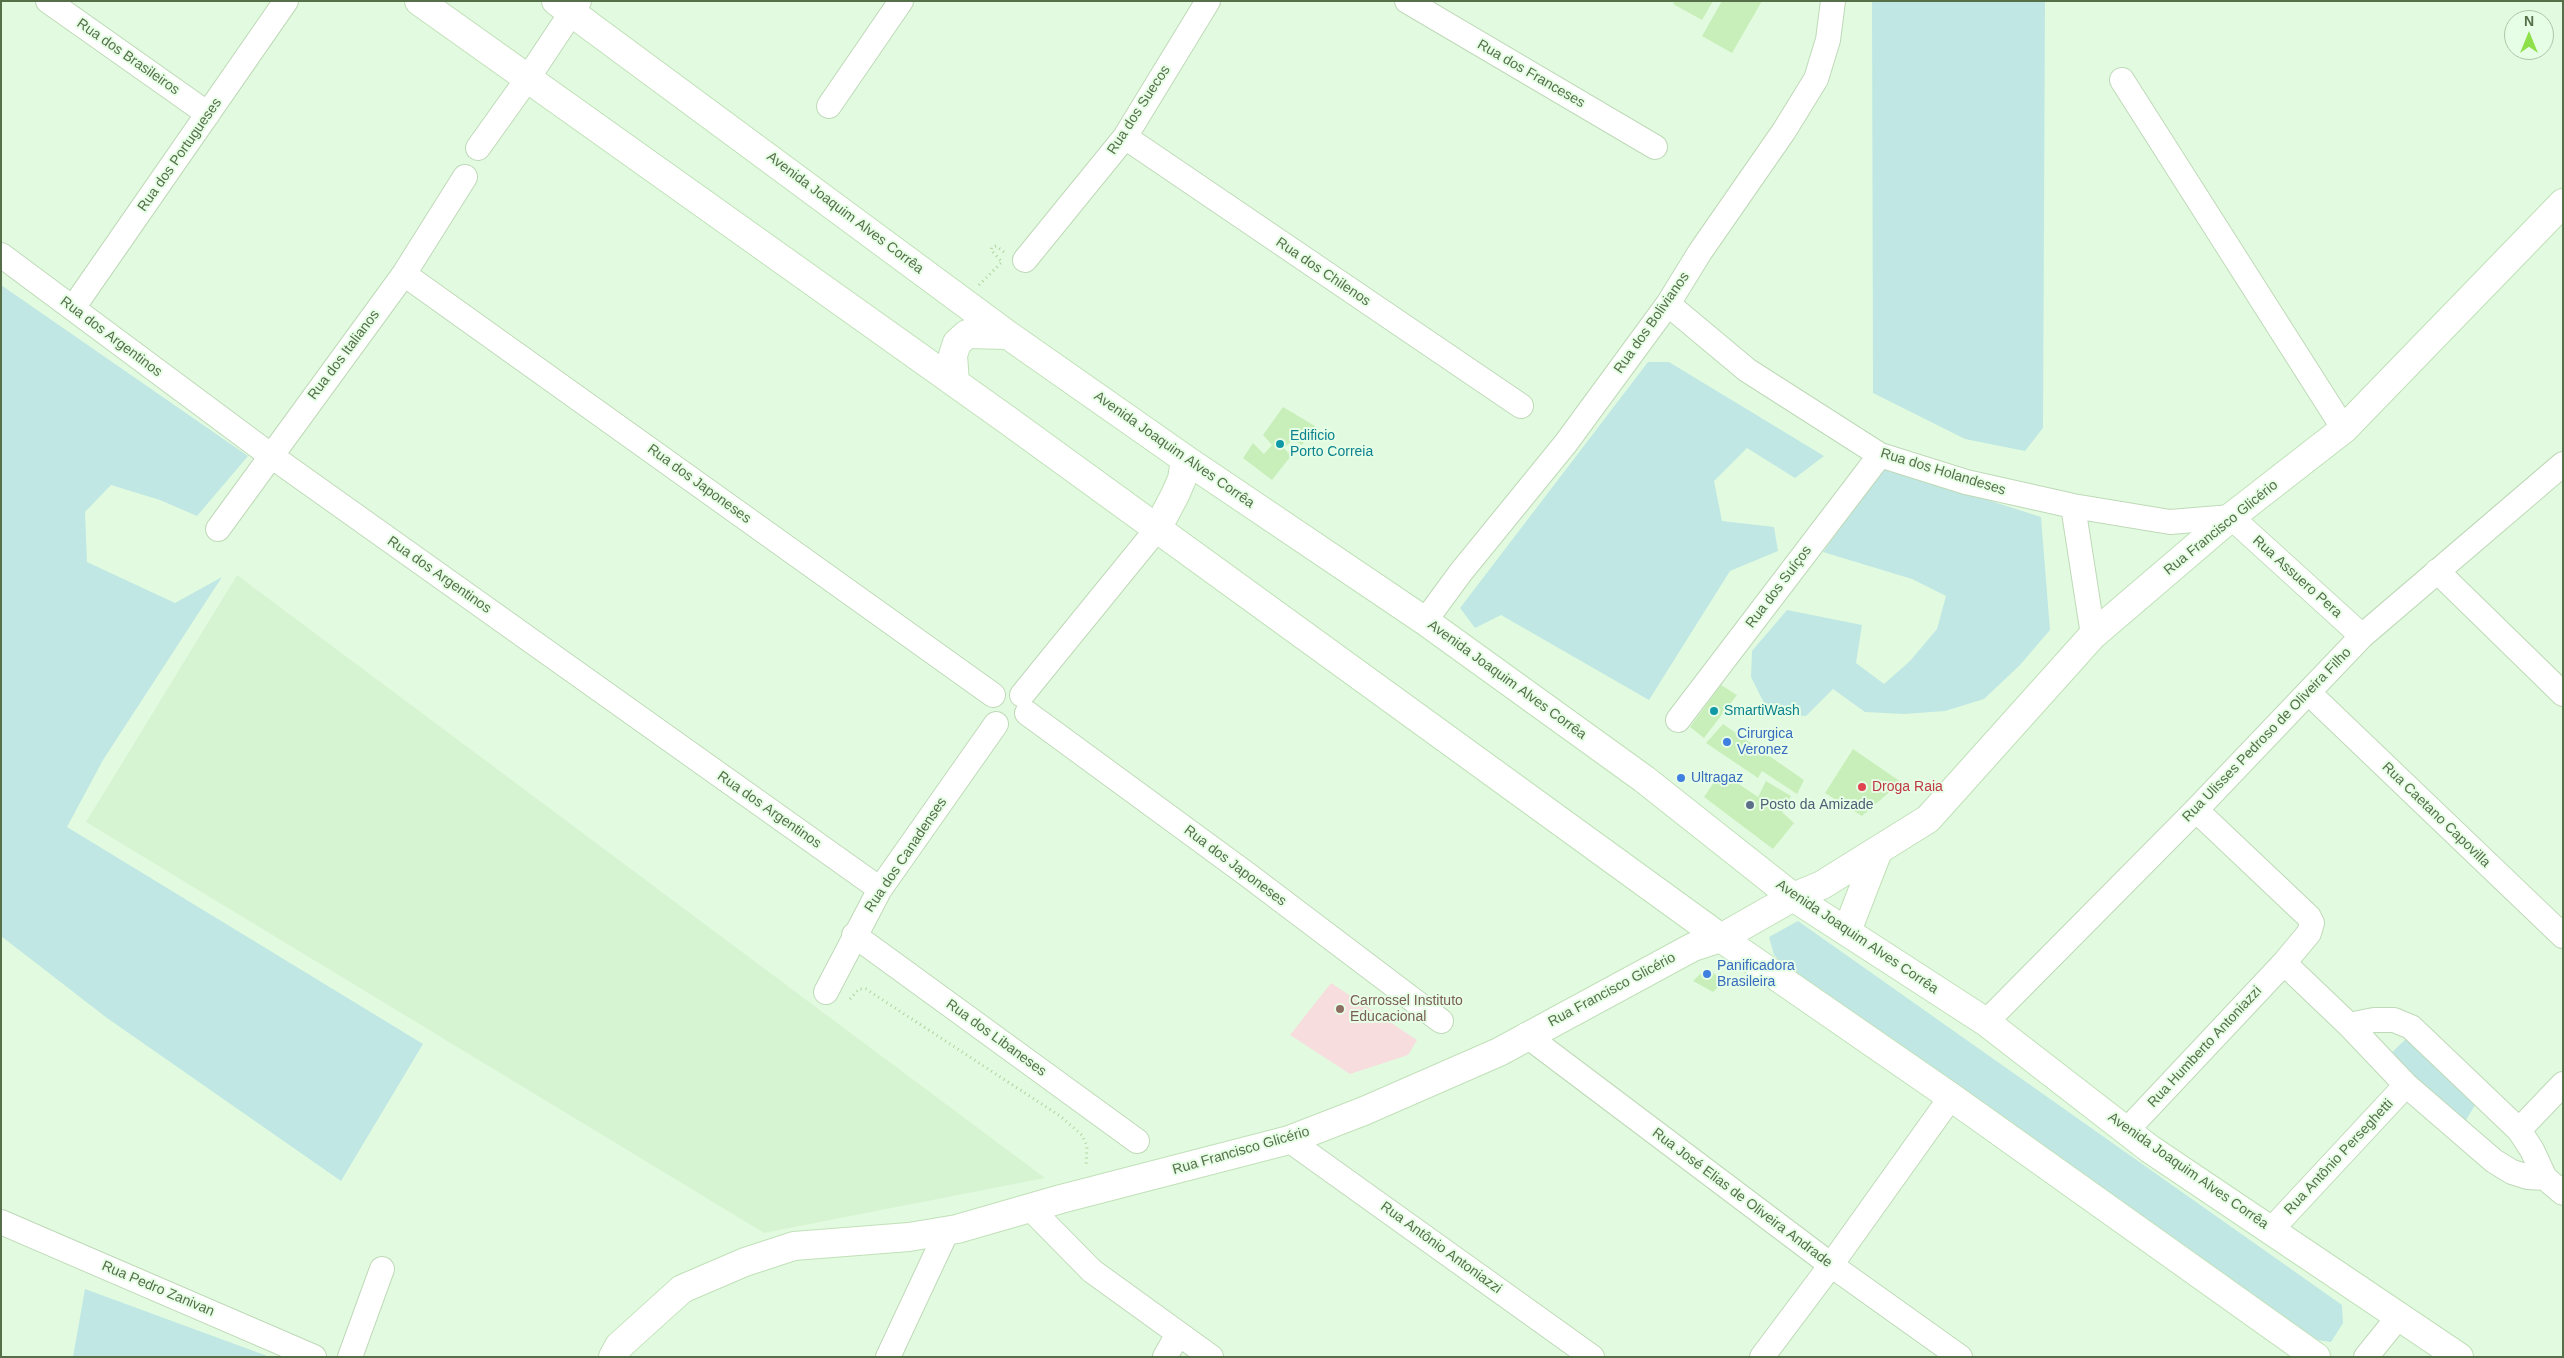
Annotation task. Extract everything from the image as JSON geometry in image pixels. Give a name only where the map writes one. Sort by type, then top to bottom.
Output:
[{"type":"main road","points":[[419,1],[955,383],[1721,938],[1950,1097],[2316,1357]]},
{"type":"main road","name":"Avenida Joaquim Alves Corrêa","points":[[569,5],[1008,335],[1185,459],[1425,621],[1644,779],[1793,897],[1986,1022],[2150,1149],[2400,1315],[2459,1357]]},
{"type":"main road","name":"Rua Francisco Glicério","points":[[613,1357],[619,1346],[682,1289],[745,1262],[794,1246],[947,1231],[1289,1140],[1417,1088],[1499,1052],[1526,1035],[1693,947],[1721,938],[1793,897],[1822,885],[1928,819],[2093,635],[2231,517],[2344,429],[2561,209]]},
{"type":"main road","points":[[955,383],[953,355],[957,343],[967,334],[1008,335]]},
{"type":"main road","points":[[1157,529],[1182,478],[1185,459]]},
{"type":"main road","points":[[1846,930],[1878,851]]},
{"type":"street","name":"Rua dos Brasileiros","points":[[48,1],[208,114]]},
{"type":"street","name":"Rua dos Portugueses","points":[[74,308],[286,1]]},
{"type":"street","points":[[829,106],[901,1]]},
{"type":"street","name":"Rua dos Suecos","points":[[1025,260],[1124,137],[1208,1]]},
{"type":"street","name":"Rua dos Franceses","points":[[1407,1],[1656,148]]},
{"type":"street","name":"Rua dos Bolivianos","points":[[1425,621],[1461,572],[1566,442],[1668,304],[1700,252],[1784,131],[1816,78],[1828,40],[1833,1]]},
{"type":"street","points":[[478,148],[528,78],[569,5]]},
{"type":"street","points":[[2122,80],[2344,429]]},
{"type":"street","name":"Rua dos Chilenos","points":[[1124,137],[1520,406]]},
{"type":"street","name":"Rua dos Italianos","points":[[218,529],[270,455],[404,274],[465,177]]},
{"type":"street","name":"Rua dos Argentinos","points":[[1,255],[270,455],[880,889]]},
{"type":"street","name":"Rua dos Japoneses","points":[[404,274],[994,695]]},
{"type":"street","name":"Rua dos Holandeses","points":[[1668,304],[1747,370],[1880,455],[1966,482],[2073,506],[2170,522],[2231,517]]},
{"type":"street","name":"Rua dos Suíços","points":[[1678,720],[1880,455]]},
{"type":"street","name":"Rua Ulisses Pedroso de Oliveira Filho","points":[[1986,1022],[2196,810],[2362,636],[2563,464]]},
{"type":"street","points":[[2073,506],[2093,635]]},
{"type":"street","name":"Rua Assuero Pera","points":[[2231,517],[2362,636]]},
{"type":"street","points":[[1024,704],[1012,689],[999,690],[990,700],[988,713],[996,724],[1008,728],[1020,724],[1024,704],[1157,529]]},
{"type":"street","points":[[2437,571],[2563,694]]},
{"type":"street","name":"Rua Caetano Capovilla","points":[[2309,693],[2563,936]]},
{"type":"street","name":"Rua dos Japoneses","points":[[1024,704],[1442,1021]]},
{"type":"street","name":"Rua dos Canadenses","points":[[827,990],[854,935],[880,889],[996,724]]},
{"type":"street","name":"Rua Humberto Antoniazzi","points":[[2127,1130],[2284,964],[2310,933],[2312,923],[2309,917],[2196,810]]},
{"type":"street","name":"Rua dos Libaneses","points":[[854,935],[1137,1141]]},
{"type":"street","points":[[2284,964],[2349,1024],[2406,1085],[2494,1161],[2512,1172],[2528,1177],[2545,1178]]},
{"type":"street","points":[[2349,1024],[2374,1020],[2394,1020],[2411,1027],[2519,1130],[2532,1150],[2545,1178],[2563,1193]]},
{"type":"street","name":"Rua José Elias de Oliveira Andrade","points":[[1526,1035],[1831,1265],[1960,1357]]},
{"type":"street","points":[[2519,1130],[2563,1084]]},
{"type":"street","name":"Rua Antônio Perseghetti","points":[[2271,1230],[2406,1085]]},
{"type":"street","points":[[1762,1357],[1831,1265],[1950,1097]]},
{"type":"street","name":"Rua Antônio Antoniazzi","points":[[1289,1140],[1592,1357]]},
{"type":"street","points":[[1030,1208],[1092,1271],[1212,1357]]},
{"type":"street","name":"Rua Pedro Zanivan","points":[[1,1222],[314,1357]]},
{"type":"street","points":[[888,1357],[947,1231]]},
{"type":"street","points":[[350,1357],[382,1270]]},
{"type":"street","points":[[2366,1357],[2400,1315]]},
{"type":"street","points":[[1166,1357],[1178,1334]]},
{"type":"path","points":[[962,301],[1002,262],[991,250],[992,247],[996,246],[1018,261],[1025,260]]},
{"type":"path","points":[[827,990],[845,1004],[859,989],[866,989],[1060,1116],[1082,1135],[1087,1146],[1086,1171]]},
{"type":"shaded area","points":[[1872,1],[2045,1],[2043,428],[2025,451],[1965,439],[1873,393]]},
{"type":"shaded area","points":[[1,285],[248,456],[197,516],[160,500],[111,485],[85,512],[87,562],[175,603],[222,577],[103,760],[67,827],[423,1044],[341,1181],[107,1018],[1,936]]},
{"type":"shaded area","points":[[1648,362],[1669,362],[1824,456],[1795,478],[1747,448],[1714,481],[1722,521],[1774,527],[1778,551],[1730,571],[1649,700],[1501,615],[1475,628],[1460,608]]},
{"type":"shaded area","points":[[1884,467],[2041,517],[2050,630],[2020,665],[1984,699],[1945,711],[1904,714],[1865,712],[1833,689],[1806,716],[1770,715],[1751,677],[1752,651],[1787,610],[1862,625],[1856,663],[1884,684],[1910,661],[1937,629],[1946,596],[1912,579],[1823,552]]},
{"type":"shaded area","points":[[237,575],[1045,1178],[764,1233],[86,822]]},
{"type":"shaded area","points":[[1798,921],[2342,1305],[2343,1323],[2331,1342],[2317,1340],[1788,969],[1774,955],[1769,937]]},
{"type":"shaded area","name":"Carrossel Instituto Educacional","points":[[1331,983],[1417,1040],[1408,1055],[1350,1074],[1290,1035]]},
{"type":"shaded area","points":[[2408,1037],[2477,1102],[2463,1125],[2389,1055]]},
{"type":"shaded area","points":[[85,1289],[270,1357],[73,1357]]},
{"type":"building","points":[[1675,1],[1713,1],[1702,20],[1673,4]]},
{"type":"building","points":[[1722,1],[1762,1],[1732,53],[1702,36]]},
{"type":"building","name":"Edificio Porto Correia","points":[[1283,407],[1315,426],[1302,445],[1293,440],[1284,448],[1291,456],[1272,480],[1243,458],[1253,443],[1264,454],[1272,445],[1263,435]]},
{"type":"building","name":"SmartiWash","points":[[1721,685],[1737,695],[1704,738],[1690,727]]},
{"type":"building","points":[[1723,724],[1804,780],[1797,794],[1762,771],[1758,778],[1706,743]]},
{"type":"building","name":"Droga Raia","points":[[1853,749],[1901,782],[1862,816],[1825,793]]},
{"type":"building","name":"Posto da Amizade","points":[[1721,772],[1758,797],[1766,781],[1791,796],[1782,812],[1794,823],[1773,849],[1704,797]]},
{"type":"building","name":"Panificadora Brasileira","points":[[1706,968],[1725,981],[1713,992],[1693,981]]},
{"type":"place","name":"Edificio Porto Correia","points":[[1280,444]]},
{"type":"place","name":"SmartiWash","points":[[1714,711]]},
{"type":"place","name":"Cirurgica Veronez","points":[[1727,742]]},
{"type":"place","name":"Ultragaz","points":[[1681,778]]},
{"type":"place","name":"Droga Raia","points":[[1862,787]]},
{"type":"place","name":"Posto da Amizade","points":[[1750,805]]},
{"type":"place","name":"Panificadora Brasileira","points":[[1707,974]]},
{"type":"place","name":"Carrossel Instituto Educacional","points":[[1340,1009]]}]
